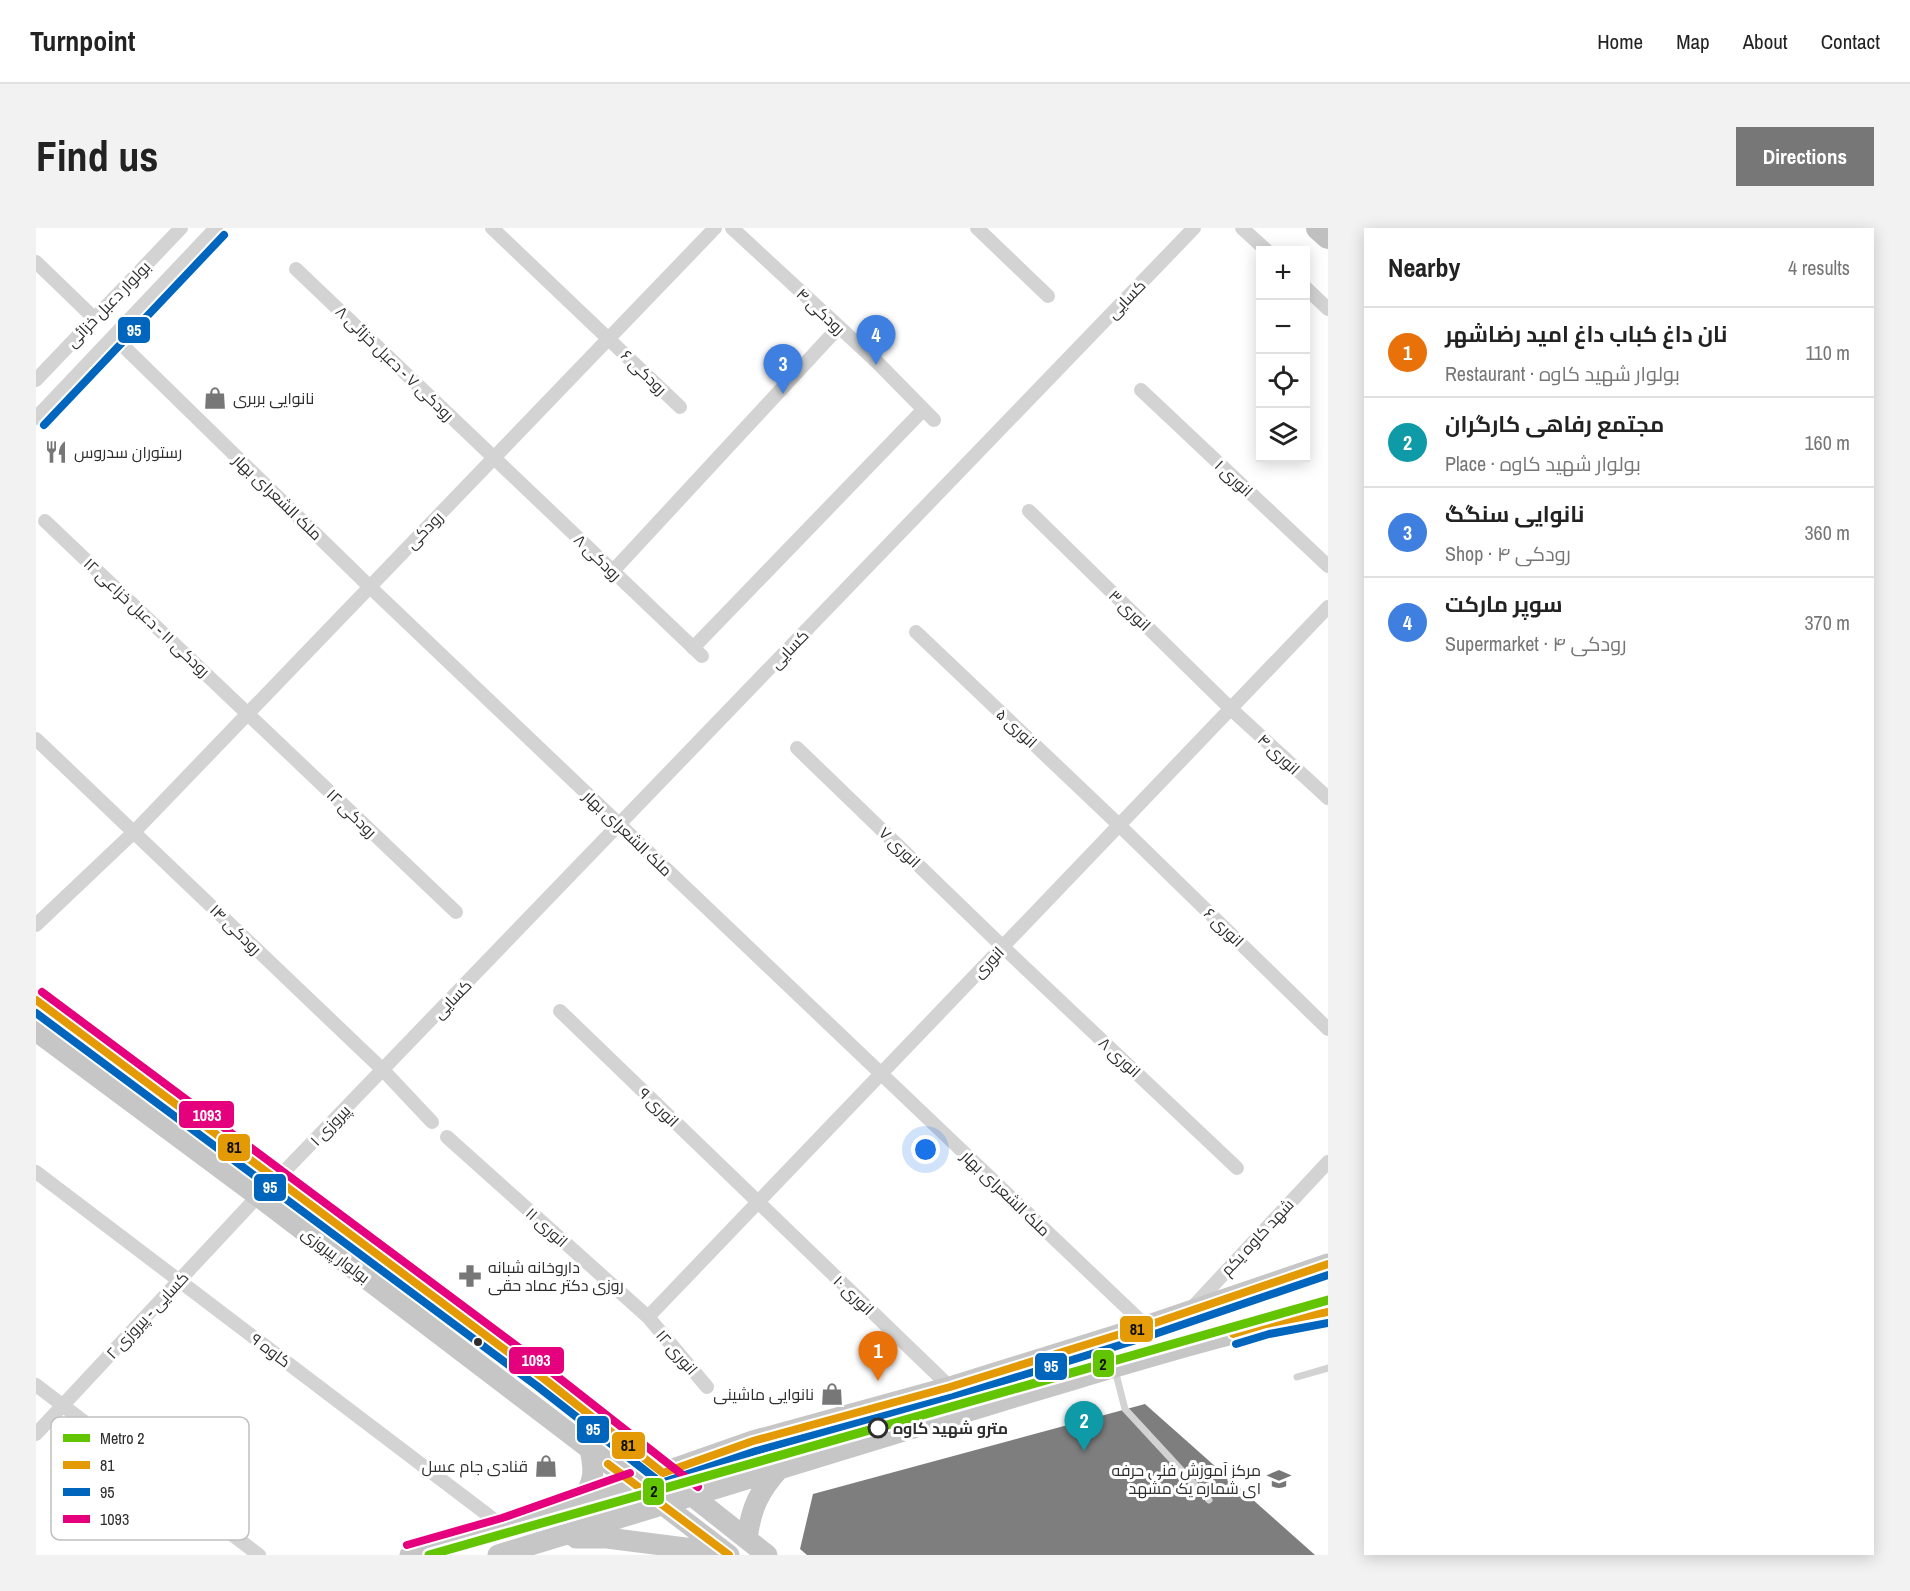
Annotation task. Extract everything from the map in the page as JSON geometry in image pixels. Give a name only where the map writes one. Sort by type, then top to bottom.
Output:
[{"type":"highway","points":[[1318,228],[1328,237]]},
{"type":"main road","name":"بولوار پیروزی","points":[[36,1000],[543,1378],[692,1495]]},
{"type":"main road","name":"بولوار پیروزی","points":[[36,1031],[258,1196],[662,1504]]},
{"type":"main road","points":[[410,1555],[505,1527],[753,1441],[950,1387],[1187,1313],[1328,1264]]},
{"type":"main road","points":[[1257,1290],[1328,1277]]},
{"type":"main road","points":[[498,1555],[1115,1367],[1266,1324],[1328,1303]]},
{"type":"main road","points":[[1266,1324],[1328,1312]]},
{"type":"main road","points":[[583,1500],[591,1487],[594,1476],[590,1450]]},
{"type":"main road","points":[[747,1539],[749,1519],[756,1500],[766,1482],[780,1468]]},
{"type":"main road","points":[[692,1495],[767,1555]]},
{"type":"main road","points":[[662,1504],[727,1554]]},
{"type":"main road","points":[[552,1538],[607,1538],[727,1554]]},
{"type":"street","name":"بولوار دعبل خزائی","points":[[36,380],[181,228]]},
{"type":"street","name":"بولوار دعبل خزائی","points":[[36,418],[216,228]]},
{"type":"street","name":"رودکی ۶","points":[[492,228],[680,406]]},
{"type":"street","name":"رودکی","points":[[36,925],[134,832],[715,228]]},
{"type":"street","name":"رودکی ۴","points":[[732,228],[876,361],[934,420]]},
{"type":"street","points":[[977,228],[1048,296]]},
{"type":"street","name":"کسایی","points":[[383,1070],[1194,228]]},
{"type":"street","points":[[1242,228],[1262,246]]},
{"type":"street","points":[[36,262],[94,318]]},
{"type":"street","name":"رودکی ۷ - دعبل خزائی ۸","points":[[296,269],[494,458]]},
{"type":"street","points":[[1310,293],[1328,309]]},
{"type":"street","points":[[613,571],[838,328]]},
{"type":"street","name":"ملک الشعرای بهار","points":[[114,337],[370,587],[1146,1326]]},
{"type":"street","name":"انوری ۱","points":[[1141,390],[1328,566]]},
{"type":"street","name":"رودکی ۸","points":[[494,458],[698,652],[923,410]]},
{"type":"street","name":"انوری ۳","points":[[1029,511],[1231,709]]},
{"type":"street","name":"رودکی ۱۱ - دعبل خزاعی ۱۲","points":[[45,521],[248,713]]},
{"type":"street","name":"انوری","points":[[648,1317],[1328,607]]},
{"type":"street","name":"انوری ۵","points":[[916,632],[1119,825]]},
{"type":"street","name":"انوری ۴","points":[[1231,709],[1328,798]]},
{"type":"street","name":"رودکی ۱۲","points":[[248,713],[456,912]]},
{"type":"street","name":"رودکی ۱۴","points":[[36,739],[383,1070],[432,1122]]},
{"type":"street","name":"انوری ۷","points":[[797,748],[1003,946]]},
{"type":"street","name":"انوری ۶","points":[[1119,825],[1328,1029]]},
{"type":"street","name":"انوری ۸","points":[[1003,946],[1238,1168]]},
{"type":"street","name":"انوری ۹","points":[[561,1011],[758,1202]]},
{"type":"street","name":"پیروزی ۱","points":[[276,1180],[383,1070]]},
{"type":"street","name":"انوری ۱۱","points":[[447,1137],[648,1317]]},
{"type":"street","name":"شهد کاوه یکم","points":[[1187,1313],[1328,1162]]},
{"type":"street","name":"کاوه ۹","points":[[36,1173],[505,1527]]},
{"type":"street","name":"کسایی - پیروزی ۲","points":[[52,1417],[258,1196]]},
{"type":"street","name":"انوری ۱۰","points":[[758,1202],[950,1387]]},
{"type":"street","name":"انوری ۱۲","points":[[648,1317],[707,1387]]},
{"type":"street","points":[[36,1384],[79,1417]]},
{"type":"street","name":"کسایی - پیروزی ۲","points":[[36,1434],[51,1418]]},
{"type":"street","points":[[239,1540],[259,1555]]},
{"type":"lane","points":[[1115,1367],[1125,1409],[1209,1500]]},
{"type":"lane","points":[[1297,1377],[1328,1368]]},
{"type":"building","points":[[1145,1404],[1315,1555],[807,1555],[800,1549],[813,1494]]},
{"type":"metro line","name":"2","points":[[429,1555],[1328,1300]]},
{"type":"transit line","name":"95","points":[[44,425],[224,235]]},
{"type":"transit line","name":"1093","points":[[42,992],[549,1370],[698,1487]]},
{"type":"transit line","name":"81","points":[[36,1000],[543,1378],[663,1473],[753,1441],[950,1387],[1146,1326],[1328,1264]]},
{"type":"transit line","name":"95","points":[[36,1013],[537,1386],[661,1483],[756,1451],[953,1397],[1149,1336],[1328,1275]]},
{"type":"transit line","name":"81","points":[[1233,1334],[1266,1324],[1328,1312]]},
{"type":"transit line","name":"95","points":[[1236,1344],[1269,1334],[1328,1323]]},
{"type":"transit line","name":"81","points":[[608,1464],[729,1555]]},
{"type":"transit line","name":"1093","points":[[407,1545],[502,1518],[630,1473]]},
{"type":"place","name":"سوپر مارکت","points":[[876,365]]},
{"type":"place","name":"نانوایی سنگگ","points":[[783,394]]},
{"type":"place","name":"نانوایی بربری","points":[[215,398]]},
{"type":"place","name":"رستوران سدروس","points":[[56,452]]},
{"type":"place","name":"داروخانه شبانه روزی دکتر عماد حقی","points":[[470,1276]]},
{"type":"place","name":"نان داغ کباب داغ امید رضاشهر","points":[[878,1381]]},
{"type":"place","name":"نانوایی ماشینی","points":[[832,1394]]},
{"type":"place","name":"مترو شهید کاوه","points":[[878,1428]]},
{"type":"place","name":"مجتمع رفاهی کارگران","points":[[1084,1451]]},
{"type":"place","name":"قنادی جام عسل","points":[[546,1466]]},
{"type":"place","name":"مرکز آموزش فنی حرفه ای شماره یک مشهد","points":[[1279,1479]]}]
